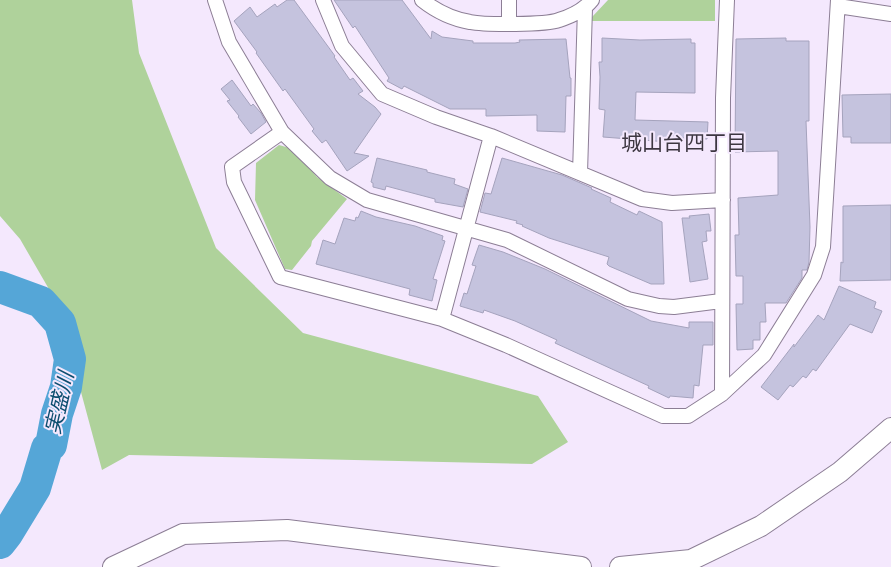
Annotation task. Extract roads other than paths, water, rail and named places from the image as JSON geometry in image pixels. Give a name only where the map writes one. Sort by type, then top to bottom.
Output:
[{"type":"street","points":[[215,0],[229,42],[282,132],[330,178],[367,200],[507,240],[628,299],[659,306],[721,301]]},
{"type":"street","points":[[323,0],[342,46],[382,94],[436,117],[491,136],[642,199],[672,203],[723,200]]},
{"type":"street","points":[[422,0],[437,12],[471,22],[509,24],[558,21],[588,4]]},
{"type":"street","points":[[509,0],[509,24]]},
{"type":"street","points":[[722,394],[723,98],[726,0]]},
{"type":"street","points":[[282,132],[232,167],[234,182],[280,276],[442,319],[506,345],[663,416],[688,416],[722,394],[764,355],[814,275],[823,247],[838,3],[891,14]]},
{"type":"street","points":[[580,173],[588,4]]},
{"type":"street","points":[[442,319],[491,136]]},
{"type":"street","points":[[620,567],[692,560],[761,526],[840,472],[891,428]]},
{"type":"street","points":[[113,567],[183,534],[287,530],[581,567]]},
{"type":"waterway","name":"実盛川","points":[[0,287],[41,302],[60,323],[70,359],[66,387],[57,414],[51,445],[47,448],[35,488],[0,543]]},
{"type":"district","name":"城山台四丁目","points":[[684,143]]}]
